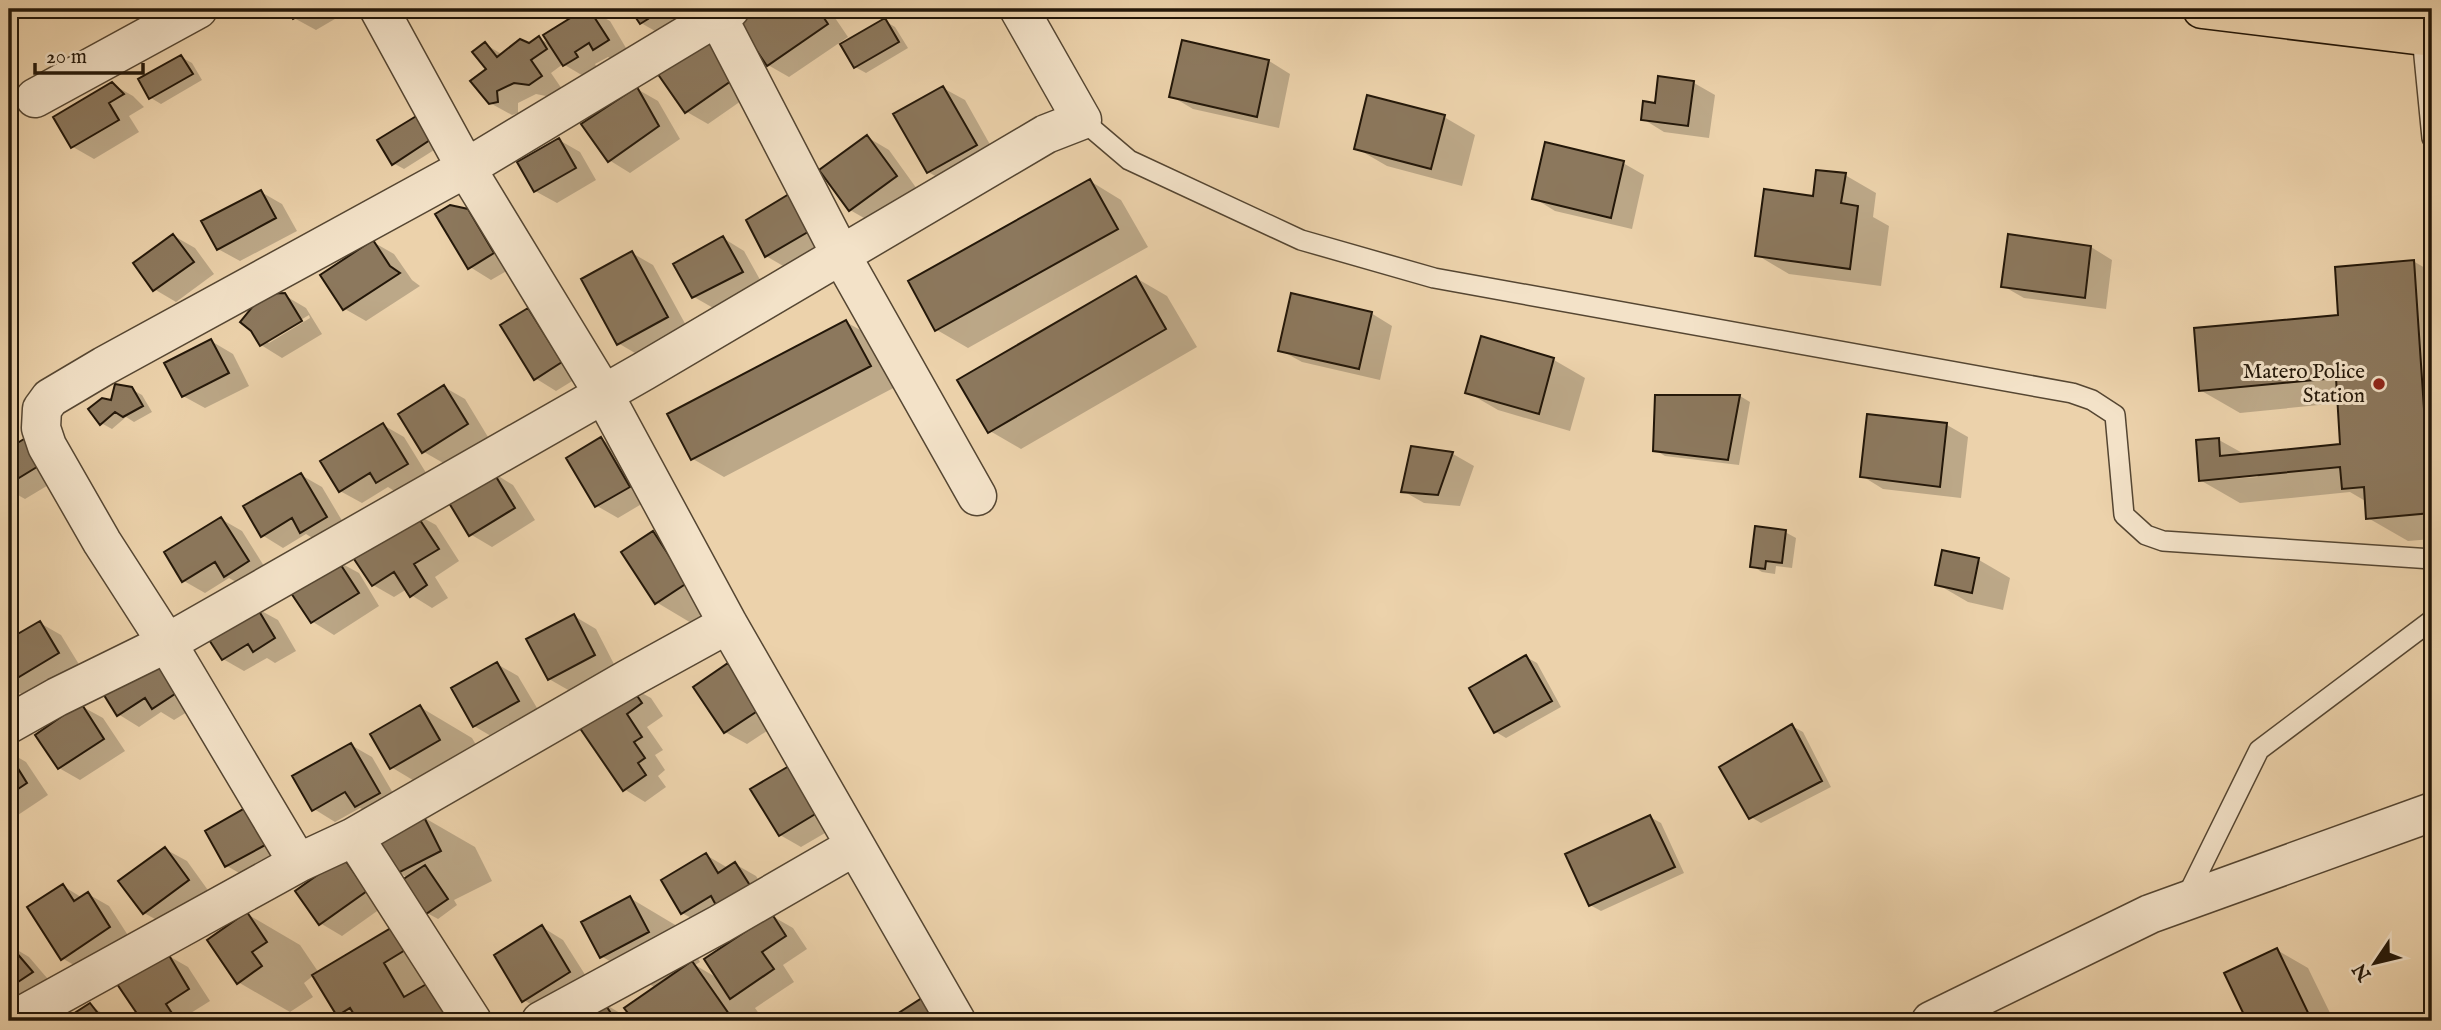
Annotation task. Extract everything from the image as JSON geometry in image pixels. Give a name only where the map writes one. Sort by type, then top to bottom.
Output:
[{"type":"main road","points":[[2202,9],[2427,37]]},
{"type":"street","points":[[35,98],[198,9]]},
{"type":"street","points":[[379,9],[466,168],[603,393],[728,624],[956,1021]]},
{"type":"street","points":[[9,724],[57,696],[167,643],[603,393],[1046,134],[1082,120],[1019,9]]},
{"type":"street","points":[[298,863],[167,643],[102,542],[47,446],[41,428],[42,409],[50,398],[104,366],[466,168],[723,12],[841,255],[977,496]]},
{"type":"street","points":[[12,1021],[298,863],[354,837],[728,624]]},
{"type":"street","points":[[1931,1021],[2150,914],[2432,812]]},
{"type":"street","points":[[354,837],[472,1021]]},
{"type":"street","points":[[541,1021],[720,924],[855,846]]},
{"type":"lane","points":[[2427,37],[2432,138]]},
{"type":"lane","points":[[1082,120],[1129,160],[1301,240],[1434,278],[2072,393],[2092,400],[2115,415],[2124,515],[2146,535],[2163,541],[2432,559]]},
{"type":"lane","points":[[2184,902],[2259,750],[2432,620]]},
{"type":"building","points":[[287,9],[311,9],[293,19]]},
{"type":"building","points":[[589,9],[609,40],[593,50],[589,43],[575,52],[578,57],[563,66],[543,35]]},
{"type":"building","points":[[630,9],[653,9],[656,14],[640,24]]},
{"type":"building","points":[[759,9],[818,9],[828,24],[767,66],[738,23]]},
{"type":"building","points":[[885,18],[899,42],[854,68],[840,44]]},
{"type":"building","points":[[714,29],[744,72],[685,113],[655,70]]},
{"type":"building","points":[[539,36],[547,49],[531,60],[542,76],[529,85],[514,83],[497,91],[498,102],[489,104],[470,81],[486,69],[472,52],[485,42],[497,57],[520,39],[529,43]]},
{"type":"building","points":[[1182,40],[1269,60],[1257,117],[1169,97]]},
{"type":"building","points":[[181,55],[193,74],[149,99],[138,79]]},
{"type":"building","points":[[1658,76],[1694,81],[1688,126],[1641,120],[1643,101],[1655,103]]},
{"type":"building","points":[[112,82],[124,94],[109,103],[119,120],[71,148],[53,117]]},
{"type":"building","points":[[943,86],[977,145],[927,173],[893,114]]},
{"type":"building","points":[[637,87],[659,126],[608,162],[581,124]]},
{"type":"building","points":[[1367,95],[1445,115],[1431,169],[1354,149]]},
{"type":"building","points":[[418,115],[433,138],[392,165],[377,140]]},
{"type":"building","points":[[867,135],[897,176],[849,211],[819,170]]},
{"type":"building","points":[[559,138],[576,168],[534,192],[517,162]]},
{"type":"building","points":[[1545,142],[1624,161],[1611,218],[1532,199]]},
{"type":"building","points":[[1816,170],[1846,173],[1841,203],[1858,206],[1850,269],[1755,256],[1764,189],[1813,196]]},
{"type":"building","points":[[1090,179],[1118,229],[935,331],[908,281]]},
{"type":"building","points":[[261,190],[276,218],[217,250],[201,221]]},
{"type":"building","points":[[789,194],[813,229],[765,257],[746,220]]},
{"type":"building","points":[[450,205],[468,209],[494,253],[468,269],[435,214]]},
{"type":"building","points":[[173,234],[194,262],[153,291],[133,263]]},
{"type":"building","points":[[2008,234],[2091,246],[2085,298],[2001,287]]},
{"type":"building","points":[[723,236],[743,272],[692,298],[673,264]]},
{"type":"building","points":[[373,240],[390,266],[400,273],[343,310],[320,275]]},
{"type":"building","points":[[632,251],[668,317],[617,345],[581,279]]},
{"type":"building","name":"Matero Police Station","points":[[2414,260],[2431,513],[2366,519],[2364,487],[2342,489],[2340,467],[2199,481],[2196,440],[2219,438],[2220,456],[2340,444],[2336,378],[2199,391],[2194,328],[2338,315],[2335,267]]},
{"type":"building","points":[[1136,276],[1166,329],[988,433],[957,380]]},
{"type":"building","points":[[285,293],[302,321],[260,346],[251,331],[240,322],[263,294]]},
{"type":"building","points":[[1291,293],[1372,312],[1359,369],[1278,351]]},
{"type":"building","points":[[528,308],[562,362],[534,380],[500,325]]},
{"type":"building","points":[[846,320],[871,366],[691,460],[667,414]]},
{"type":"building","points":[[1481,336],[1554,358],[1539,414],[1465,393]]},
{"type":"building","points":[[211,339],[229,373],[182,397],[164,363]]},
{"type":"building","points":[[115,384],[132,387],[143,406],[123,417],[115,412],[100,425],[88,409],[102,398],[111,400]]},
{"type":"building","points":[[444,385],[468,424],[422,453],[398,414]]},
{"type":"building","points":[[1655,395],[1740,395],[1728,460],[1653,451]]},
{"type":"building","points":[[1867,414],[1947,423],[1940,487],[1860,477]]},
{"type":"building","points":[[383,423],[408,464],[376,483],[370,473],[339,492],[320,461]]},
{"type":"building","points":[[34,433],[50,459],[9,484],[9,448]]},
{"type":"building","points":[[601,437],[630,487],[595,507],[566,458]]},
{"type":"building","points":[[1411,446],[1453,452],[1438,495],[1401,492]]},
{"type":"building","points":[[492,470],[515,508],[469,536],[446,498]]},
{"type":"building","points":[[301,473],[327,517],[300,533],[292,518],[261,537],[243,506]]},
{"type":"building","points":[[414,511],[439,549],[414,564],[427,585],[410,597],[394,572],[372,586],[350,553]]},
{"type":"building","points":[[221,517],[249,561],[224,577],[215,562],[182,582],[164,552]]},
{"type":"building","points":[[1755,526],[1786,530],[1782,563],[1766,561],[1765,569],[1750,567]]},
{"type":"building","points":[[653,531],[687,583],[655,604],[621,552]]},
{"type":"building","points":[[1942,550],[1979,558],[1972,593],[1935,585]]},
{"type":"building","points":[[337,559],[359,593],[311,623],[289,590]]},
{"type":"building","points":[[256,606],[275,638],[253,652],[248,644],[222,660],[206,635]]},
{"type":"building","points":[[574,614],[595,655],[548,680],[526,639]]},
{"type":"building","points":[[40,621],[59,653],[9,683],[9,639]]},
{"type":"building","points":[[159,649],[184,688],[152,709],[145,698],[117,716],[99,687]]},
{"type":"building","points":[[1526,655],[1552,701],[1494,733],[1469,688]]},
{"type":"building","points":[[497,662],[519,701],[473,727],[451,688]]},
{"type":"building","points":[[728,663],[759,710],[724,733],[693,687]]},
{"type":"building","points":[[629,684],[642,703],[627,714],[642,737],[634,742],[645,758],[638,763],[646,775],[623,791],[575,721]]},
{"type":"building","points":[[81,703],[104,739],[58,769],[35,735]]},
{"type":"building","points":[[420,705],[440,740],[390,769],[370,734]]},
{"type":"building","points":[[1792,724],[1822,781],[1749,819],[1719,767]]},
{"type":"building","points":[[351,743],[380,793],[355,807],[345,792],[312,811],[292,776]]},
{"type":"building","points":[[9,754],[27,783],[9,795]]},
{"type":"building","points":[[789,766],[817,813],[779,836],[750,789]]},
{"type":"building","points":[[247,807],[267,844],[225,867],[205,831]]},
{"type":"building","points":[[423,815],[441,851],[396,874],[378,838]]},
{"type":"building","points":[[1650,815],[1675,867],[1589,906],[1565,854]]},
{"type":"building","points":[[165,847],[189,880],[143,914],[118,881]]},
{"type":"building","points":[[706,853],[718,873],[735,862],[751,887],[717,907],[711,896],[681,914],[661,880]]},
{"type":"building","points":[[343,857],[367,891],[319,925],[295,891]]},
{"type":"building","points":[[425,865],[448,899],[426,914],[402,880]]},
{"type":"building","points":[[63,884],[74,901],[88,892],[110,927],[61,960],[27,907]]},
{"type":"building","points":[[630,896],[649,932],[600,958],[581,922]]},
{"type":"building","points":[[247,912],[267,942],[252,952],[262,966],[237,984],[207,940]]},
{"type":"building","points":[[772,914],[786,936],[762,952],[774,969],[730,999],[704,959]]},
{"type":"building","points":[[542,925],[570,972],[522,1002],[494,955]]},
{"type":"building","points":[[391,928],[415,944],[384,963],[404,997],[430,982],[451,1018],[446,1021],[358,1021],[350,1008],[337,1016],[312,975]]},
{"type":"building","points":[[9,944],[33,972],[9,988]]},
{"type":"building","points":[[2277,948],[2312,1021],[2247,1021],[2224,973]]},
{"type":"building","points":[[167,952],[189,989],[166,1004],[177,1021],[142,1021],[117,984]]},
{"type":"building","points":[[692,961],[729,1014],[719,1021],[687,1021],[685,1018],[681,1021],[634,1021],[624,1008]]},
{"type":"building","points":[[925,996],[936,1021],[886,1021]]},
{"type":"building","points":[[603,1001],[616,1021],[572,1021]]},
{"type":"building","points":[[90,1003],[104,1021],[62,1021]]},
{"type":"place","name":"Matero Police Station","points":[[2379,384]]}]
